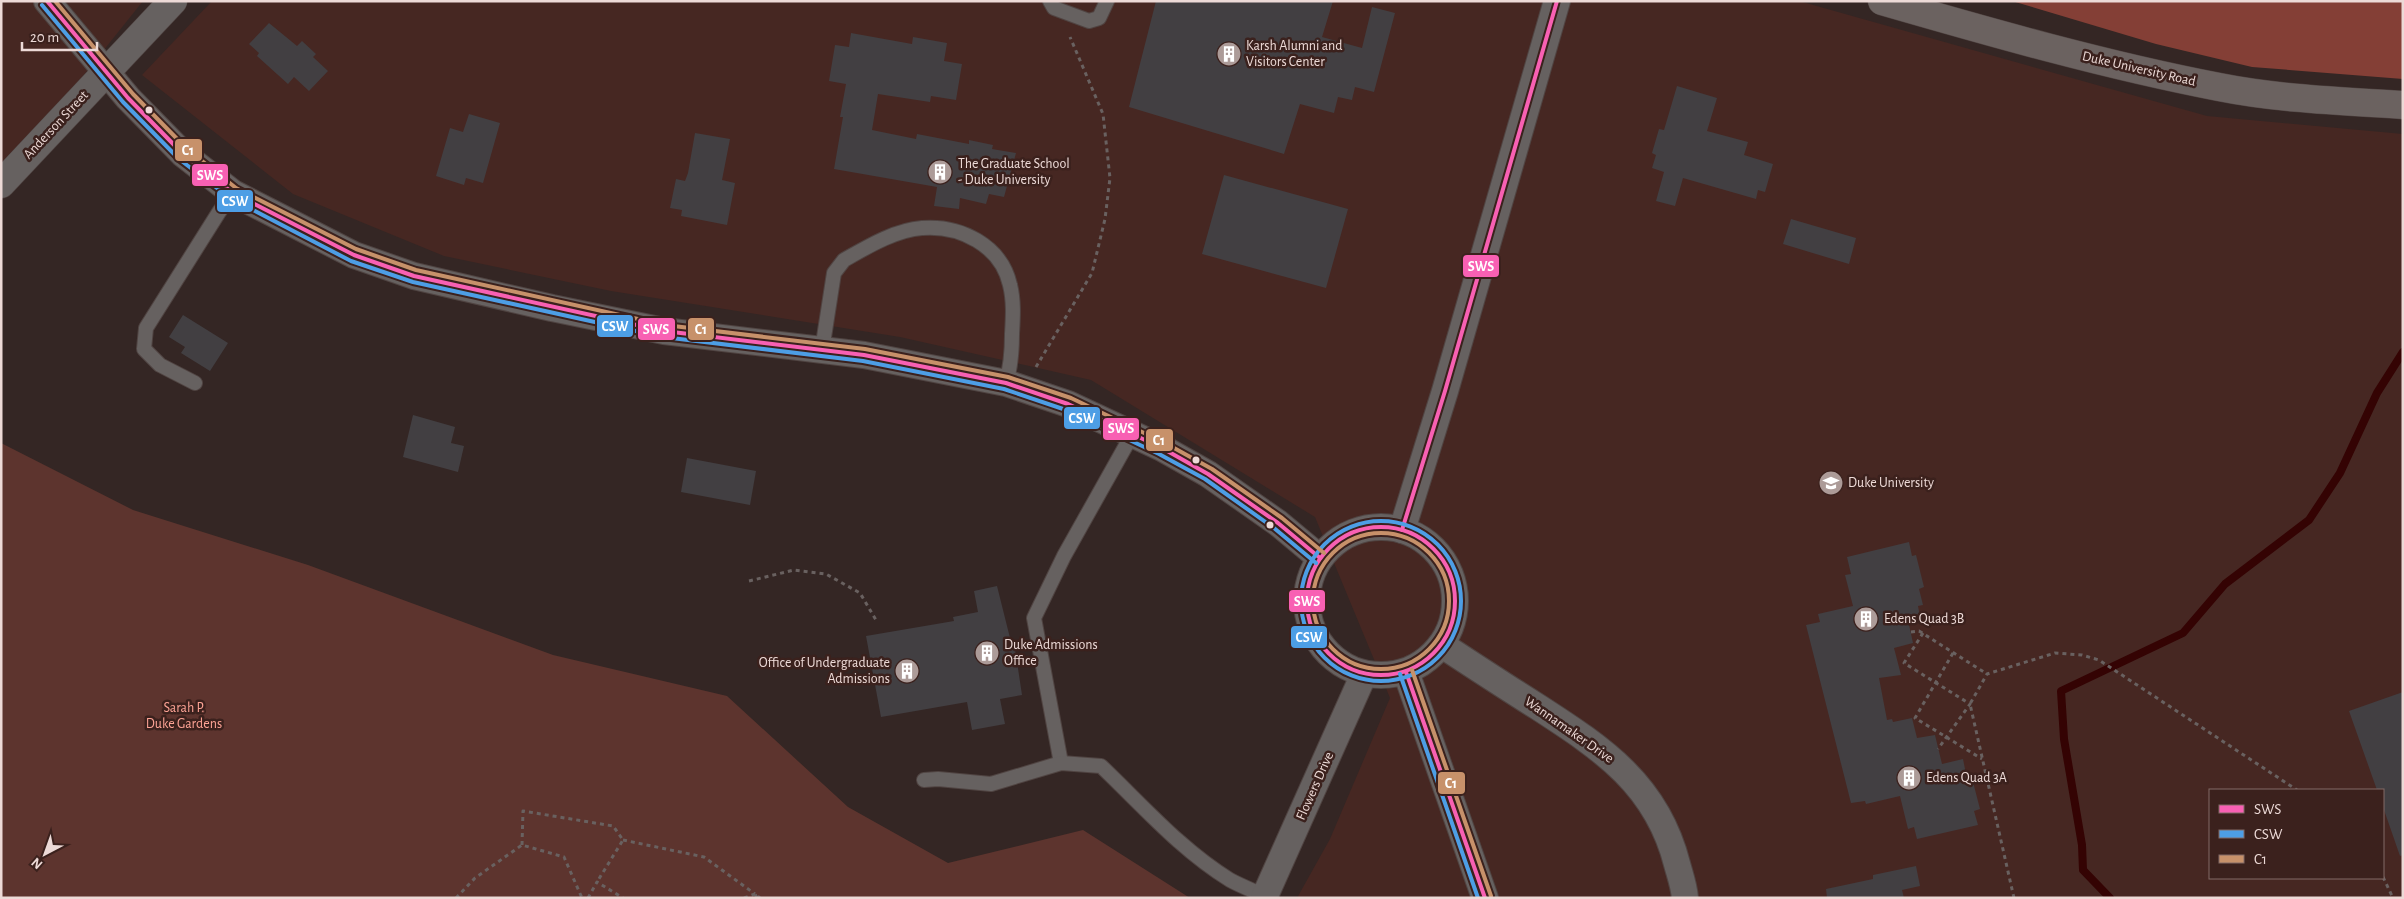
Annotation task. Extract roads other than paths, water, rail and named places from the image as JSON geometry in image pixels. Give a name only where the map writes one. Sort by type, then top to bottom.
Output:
[{"type":"main road","name":"Duke University Road","points":[[1882,1],[2021,41],[2219,87],[2274,96],[2403,105]]},
{"type":"street","points":[[47,1],[128,98],[183,154],[233,192],[354,255],[414,276],[552,308],[664,330],[864,355],[1006,383],[1068,404],[1133,433],[1208,474],[1278,523],[1320,558]]},
{"type":"street","name":"Anderson Street","points":[[1,184],[173,1]]},
{"type":"street","points":[[1402,530],[1445,391],[1556,1]]},
{"type":"street","points":[[1379,527],[1402,530],[1424,540],[1441,556],[1452,577],[1456,600],[1453,624],[1442,645],[1426,661],[1406,672],[1385,676],[1364,674],[1342,665],[1324,649],[1311,628],[1307,604],[1310,580],[1320,558],[1336,542],[1356,531],[1379,527]]},
{"type":"street","name":"Wannamaker Drive","points":[[1442,645],[1586,738],[1616,761],[1634,780],[1652,804],[1663,824],[1674,854],[1685,898]]},
{"type":"street","points":[[1406,672],[1485,898]]},
{"type":"street","name":"Flowers Drive","points":[[1265,897],[1364,674]]},
{"type":"lane","points":[[1050,1],[1054,8],[1090,21],[1099,18],[1107,1]]},
{"type":"lane","points":[[194,382],[160,365],[144,349],[146,328],[233,192]]},
{"type":"lane","points":[[822,350],[834,273],[844,260],[890,236],[921,228],[945,229],[964,233],[993,252],[1010,283],[1014,307],[1011,366],[1006,383]]},
{"type":"lane","points":[[1061,763],[1034,618],[1064,556],[1133,433]]},
{"type":"lane","points":[[924,780],[938,779],[991,784],[1061,763],[1101,766],[1172,835],[1202,859],[1230,880],[1265,897]]},
{"type":"waterway","points":[[2110,898],[2083,870],[2082,845],[2064,739],[2061,691],[2183,633],[2225,584],[2309,520],[2340,473],[2377,393],[2403,352]]},
{"type":"place","name":"Karsh Alumni and Visitors Center","points":[[1229,54]]},
{"type":"place","name":"The Graduate School - Duke University","points":[[940,172]]},
{"type":"place","name":"Duke University","points":[[1831,483]]},
{"type":"place","name":"Edens Quad 3B","points":[[1866,619]]},
{"type":"place","name":"Duke Admissions Office","points":[[987,653]]},
{"type":"place","name":"Office of Undergraduate Admissions","points":[[907,671]]},
{"type":"place","name":"Edens Quad 3A","points":[[1909,778]]},
{"type":"park label","name":"Sarah P. Duke Gardens","points":[[184,716]]}]
